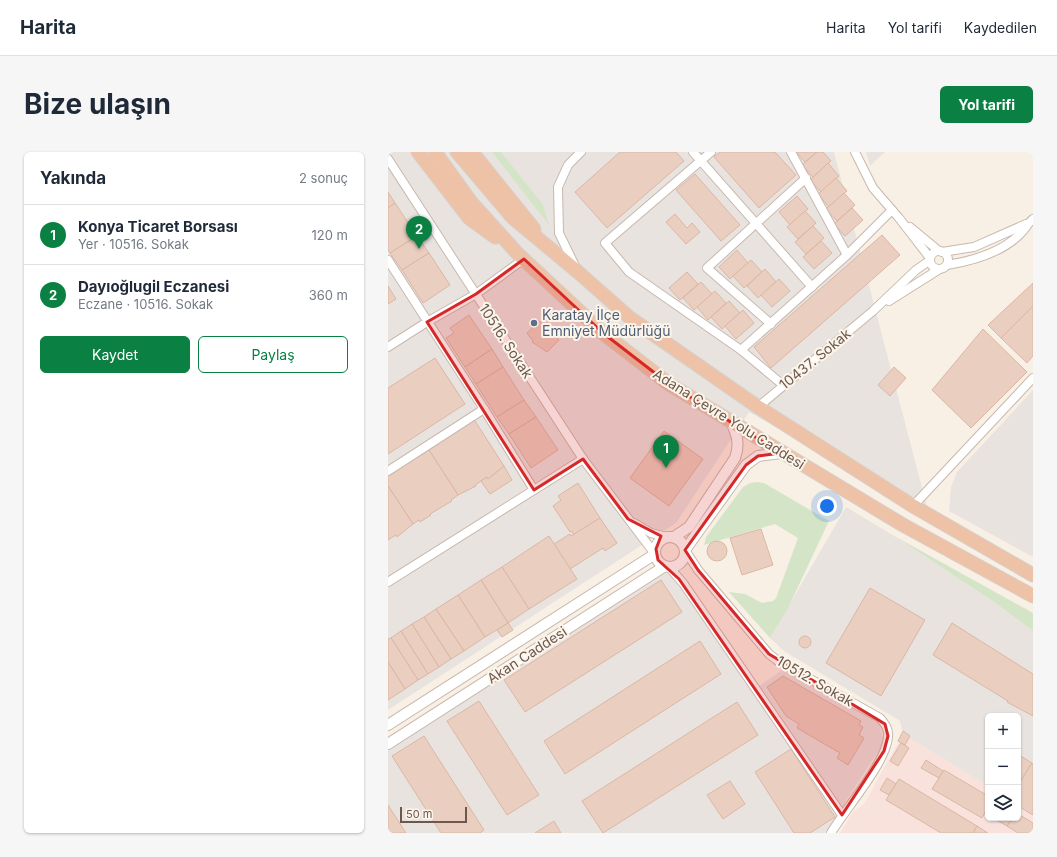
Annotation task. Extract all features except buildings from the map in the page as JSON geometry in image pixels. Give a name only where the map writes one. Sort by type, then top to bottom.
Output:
[{"type":"highway","points":[[418,152],[469,218],[521,256]]},
{"type":"highway","name":"Adana Çevre Yolu Caddesi","points":[[435,152],[470,202],[521,256],[603,333],[670,384],[781,453],[903,525],[1033,596]]},
{"type":"highway","name":"Adana Çevre Yolu Caddesi","points":[[457,152],[512,217],[630,318],[758,407],[913,506],[1032,574]]},
{"type":"highway","points":[[472,152],[521,211],[547,246]]},
{"type":"highway","points":[[992,574],[1033,602]]},
{"type":"street","points":[[578,272],[559,233],[558,187],[568,165],[581,152]]},
{"type":"street","points":[[693,152],[812,287]]},
{"type":"street","points":[[712,152],[606,243],[629,272],[741,350],[783,384]]},
{"type":"street","points":[[791,152],[847,255]]},
{"type":"street","points":[[854,152],[873,188],[899,218],[929,259],[931,266],[938,270],[947,265],[972,260],[993,251],[1012,241],[1031,224]]},
{"type":"street","name":"10516. Sokak","points":[[388,159],[583,459],[656,554]]},
{"type":"street","points":[[771,324],[707,268],[806,178]]},
{"type":"street","points":[[741,350],[847,255],[892,210]]},
{"type":"street","points":[[899,218],[947,256],[947,265]]},
{"type":"street","points":[[929,259],[933,253],[974,247],[1031,224]]},
{"type":"street","points":[[388,347],[427,322],[476,294],[521,256]]},
{"type":"street","name":"10437. Sokak","points":[[758,407],[783,384],[873,311],[929,259]]},
{"type":"street","points":[[388,260],[484,408],[534,490]]},
{"type":"street","name":"10437. Sokak","points":[[873,311],[938,270]]},
{"type":"street","points":[[913,506],[1033,378]]},
{"type":"street","points":[[388,471],[484,408]]},
{"type":"street","points":[[731,422],[738,440],[738,450],[735,458],[689,527],[658,542],[656,554],[658,560],[667,566],[683,584],[842,815]]},
{"type":"street","points":[[667,566],[675,566],[681,562],[685,550],[746,465],[758,456],[781,453]]},
{"type":"street","points":[[388,582],[583,459]]},
{"type":"street","points":[[628,519],[651,533],[670,537],[682,543],[685,550]]},
{"type":"street","name":"10512. Sokak","points":[[685,550],[698,570],[769,654],[778,661],[880,718],[885,724],[888,736],[884,751],[862,789],[830,833]]},
{"type":"street","name":"Akan Caddesi","points":[[388,725],[656,554]]},
{"type":"street","name":"Akan Caddesi","points":[[388,744],[667,566]]},
{"type":"highlighted area","points":[[524,259],[603,333],[669,384],[781,453],[758,456],[746,465],[685,550],[698,570],[769,654],[885,724],[888,736],[884,751],[842,815],[679,579],[658,560],[656,549],[661,536],[628,519],[583,459],[534,490],[427,322],[476,294]]},
{"type":"shaded area","points":[[388,152],[834,152],[929,514],[749,412],[676,523],[388,710]]},
{"type":"shaded area","points":[[866,152],[885,152],[870,166]]},
{"type":"shaded area","points":[[1033,390],[1033,557],[949,511],[951,487],[957,472]]},
{"type":"shaded area","points":[[846,507],[896,537],[994,602],[1033,631],[1033,813],[1021,806],[1021,713],[985,713],[985,784],[903,734],[900,721],[784,651],[770,638]]},
{"type":"shaded area","points":[[663,572],[671,574],[752,691],[785,668],[878,720],[884,742],[825,833],[388,833],[388,749]]},
{"type":"shaded area","points":[[903,734],[985,784],[985,821],[1021,821],[1021,806],[1033,813],[1033,833],[840,833],[853,812],[864,804]]},
{"type":"green space","points":[[492,152],[501,152],[543,205],[549,225]]},
{"type":"green space","points":[[750,483],[764,483],[829,521],[788,608],[770,638],[729,592],[745,594],[762,603],[773,601],[776,598],[798,538],[775,524],[704,545],[706,537],[743,487]]},
{"type":"green space","points":[[896,537],[1033,613],[1033,631],[994,602]]},
{"type":"place","name":"Dayıoğlugil Eczanesi","points":[[419,249]]},
{"type":"place","name":"Karatay İlçe Emniyet Müdürlüğü","points":[[534,323]]},
{"type":"place","name":"Konya Ticaret Borsası","points":[[666,468]]}]
